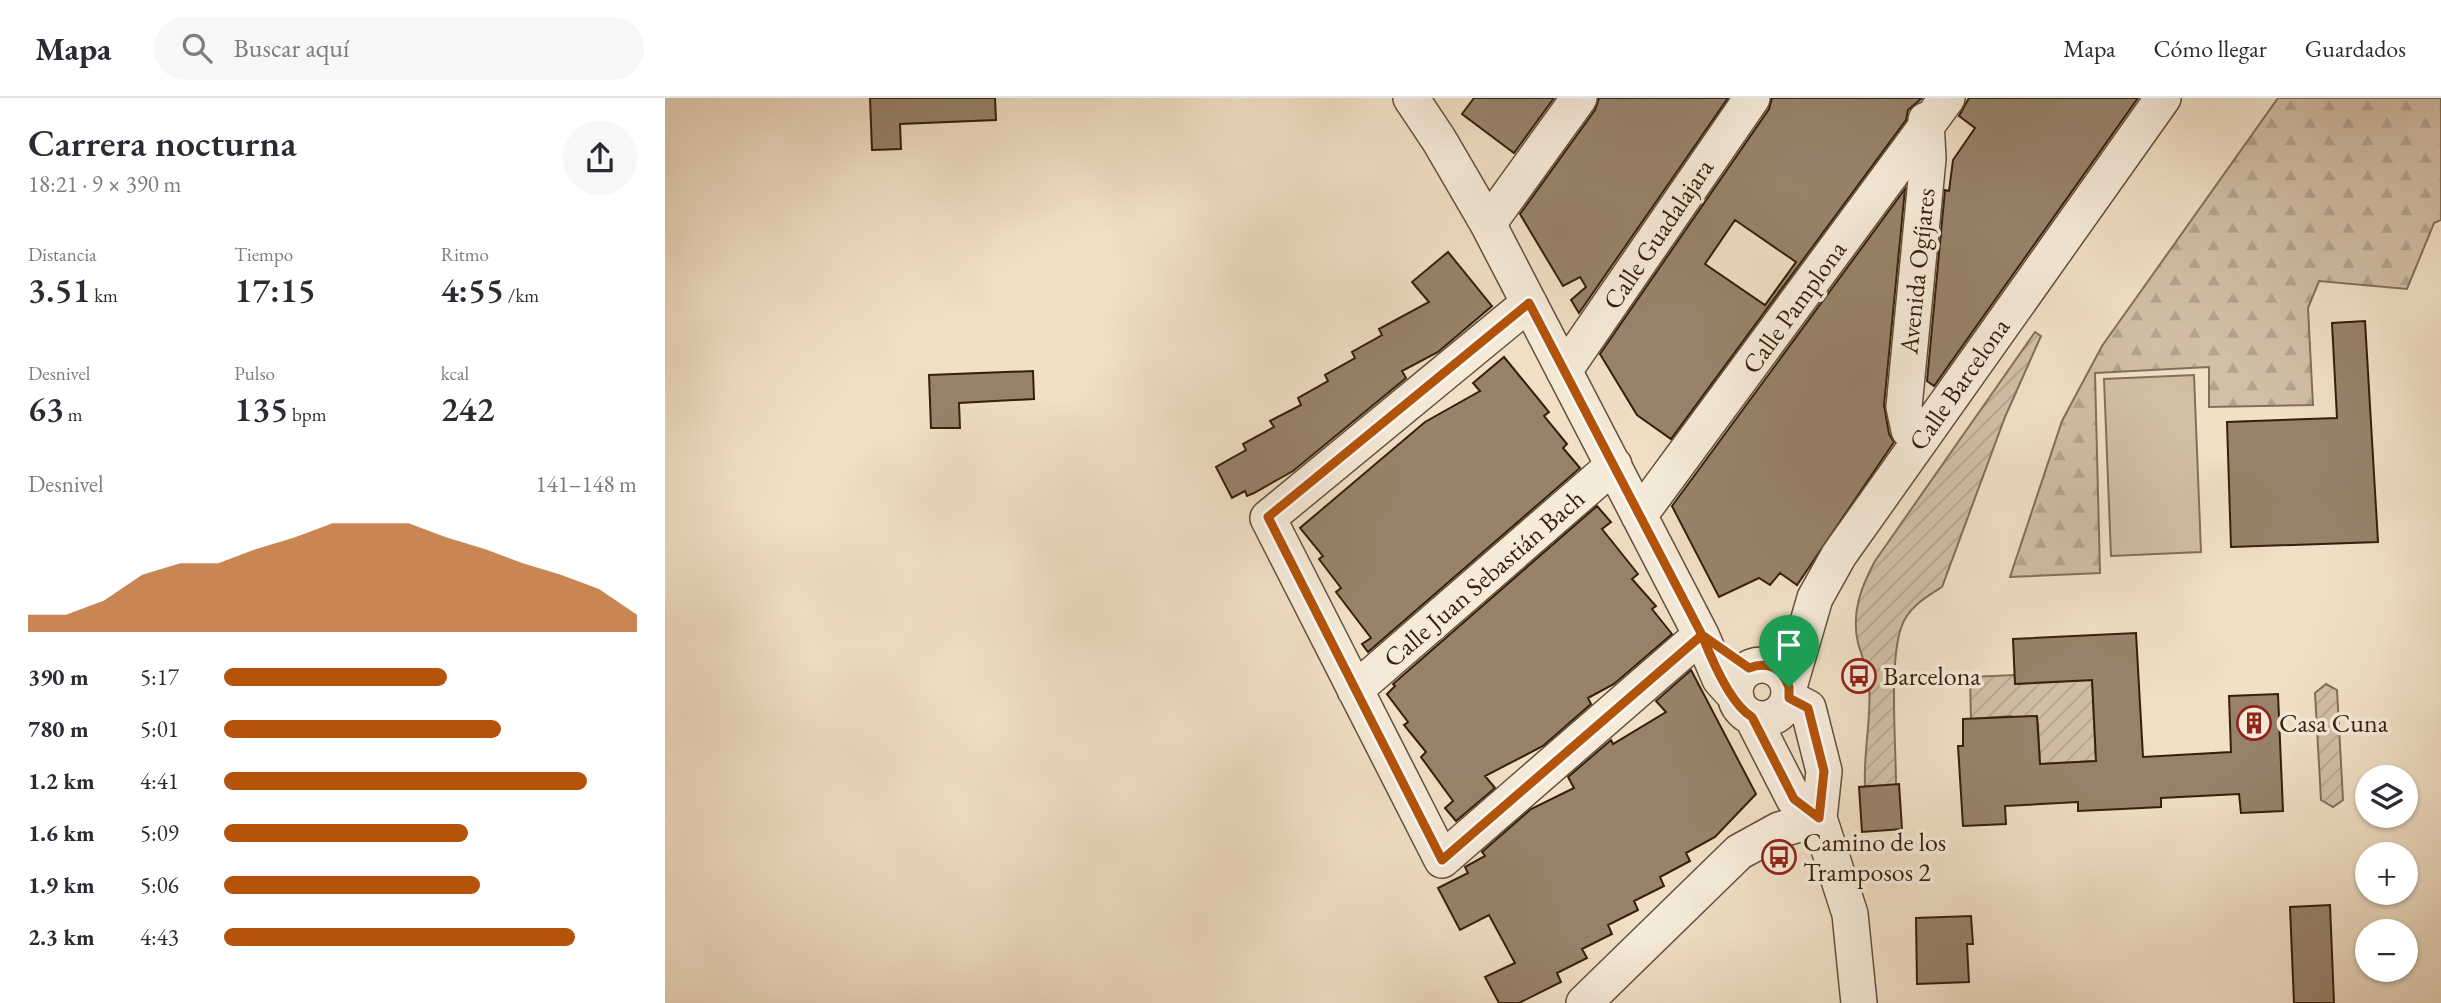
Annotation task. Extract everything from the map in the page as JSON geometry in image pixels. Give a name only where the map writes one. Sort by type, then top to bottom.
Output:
[{"type":"street","points":[[1411,98],[1439,140],[1488,225],[1702,635],[1720,680],[1745,694],[1761,719],[1777,715],[1789,693]]},
{"type":"street","points":[[1488,225],[1579,98]]},
{"type":"street","name":"Calle Guadalajara","points":[[1564,371],[1752,98]]},
{"type":"street","name":"Calle Pamplona","points":[[1639,516],[1925,113],[1947,98]]},
{"type":"street","name":"Calle Barcelona","points":[[1789,693],[1815,598],[1839,555],[2163,98]]},
{"type":"street","name":"Avenida Ogíjares","points":[[1920,439],[1909,430],[1904,407],[1928,159],[1925,113]]},
{"type":"street","points":[[1529,303],[1268,517],[1442,860],[1702,635]]},
{"type":"street","name":"Calle Juan Sebastián Bach","points":[[1355,690],[1613,466]]},
{"type":"street","points":[[1745,694],[1761,665],[1775,668],[1782,673],[1789,693],[1808,708],[1824,771],[1819,818],[1850,914],[1859,1003]]},
{"type":"street","points":[[1745,694],[1794,799],[1819,818]]},
{"type":"street","points":[[1584,1003],[1739,852],[1779,830],[1819,818]]},
{"type":"green space","points":[[2278,98],[2441,98],[2441,220],[2434,223],[2407,289],[2319,281],[2308,308],[2313,405],[2209,407],[2209,367],[2095,373],[2100,573],[2010,577],[2062,421],[2102,346]]},
{"type":"green space","points":[[2035,332],[2041,336],[2005,417],[1942,587],[1912,609],[1901,628],[1894,683],[1896,785],[1865,787],[1869,685],[1858,643],[1856,621],[1865,581],[1875,561]]},
{"type":"green space","points":[[2194,375],[2201,552],[2111,556],[2104,379]]},
{"type":"green space","points":[[2015,675],[2016,684],[2092,680],[2096,761],[2040,764],[2038,723],[2012,724],[2011,716],[1971,719],[1970,677]]},
{"type":"green space","points":[[2326,684],[2337,690],[2343,800],[2333,807],[2321,800],[2315,693]]},
{"type":"building","points":[[870,98],[995,98],[996,120],[900,124],[901,149],[872,150]]},
{"type":"building","points":[[1474,98],[1554,98],[1514,153],[1462,114]]},
{"type":"building","points":[[1599,98],[1728,98],[1579,313],[1571,300],[1586,287],[1580,277],[1563,286],[1520,214],[1595,110]]},
{"type":"building","points":[[1772,98],[1922,98],[1908,110],[1906,120],[1671,439],[1637,415],[1600,354],[1769,109]],"holes":[[[1735,220],[1796,262],[1765,305],[1705,264]]]},
{"type":"building","points":[[1969,98],[2138,98],[1934,386],[1927,381],[1945,190],[1949,191],[1953,160],[1975,128],[1959,116]]},
{"type":"building","points":[[1905,189],[1884,405],[1889,434],[1894,442],[1797,585],[1780,573],[1770,585],[1759,578],[1719,597],[1672,506]]},
{"type":"building","points":[[1448,252],[1492,306],[1438,352],[1402,371],[1406,378],[1293,471],[1254,493],[1247,496],[1245,491],[1232,498],[1216,467],[1246,450],[1243,444],[1274,427],[1270,421],[1301,405],[1298,398],[1328,381],[1325,375],[1355,358],[1352,352],[1382,335],[1379,329],[1429,302],[1412,282]]},
{"type":"building","points":[[2365,321],[2378,542],[2231,547],[2227,422],[2337,418],[2332,323]]},
{"type":"building","points":[[1504,357],[1549,412],[1544,416],[1567,444],[1563,448],[1580,468],[1368,652],[1362,644],[1371,638],[1336,592],[1341,588],[1319,559],[1323,556],[1300,528],[1425,422],[1480,391],[1473,383]]},
{"type":"building","points":[[1033,371],[1034,399],[959,403],[960,428],[931,428],[929,375]]},
{"type":"building","points":[[1597,506],[1611,522],[1602,529],[1638,574],[1632,579],[1656,606],[1652,609],[1672,634],[1614,684],[1588,698],[1591,704],[1543,746],[1485,776],[1495,788],[1456,821],[1445,808],[1453,801],[1421,757],[1426,752],[1404,725],[1408,722],[1387,694],[1395,686],[1393,684]]},
{"type":"building","name":"Casa Cuna","points":[[2136,633],[2143,757],[2231,752],[2229,696],[2278,694],[2283,811],[2241,813],[2239,794],[2161,798],[2161,807],[2078,811],[2078,802],[2005,806],[2006,824],[1963,826],[1958,746],[1963,746],[1963,719],[2037,716],[2040,764],[2096,761],[2092,680],[2015,684],[2013,639]]},
{"type":"building","points":[[1691,670],[1756,794],[1715,837],[1686,853],[1690,861],[1660,877],[1664,886],[1634,901],[1638,910],[1608,925],[1612,934],[1582,949],[1587,958],[1557,973],[1561,982],[1519,1003],[1499,1003],[1485,977],[1515,963],[1489,915],[1460,930],[1438,888],[1468,873],[1465,867],[1485,856],[1482,852],[1531,809],[1574,788],[1568,777],[1611,740],[1613,744],[1666,712],[1656,701]]},
{"type":"building","points":[[1899,784],[1902,829],[1862,832],[1859,787]]},
{"type":"building","points":[[2330,905],[2334,1003],[2294,1003],[2290,907]]},
{"type":"building","points":[[1971,916],[1973,944],[1967,944],[1969,982],[1917,984],[1916,918]]},
{"type":"place","name":"Barcelona","points":[[1859,676]]},
{"type":"place","name":"Casa Cuna","points":[[2254,723]]},
{"type":"place","name":"Camino de los Tramposos 2","points":[[1779,857]]},
{"type":"route","points":[[1789,687],[1782,673],[1775,668],[1761,665],[1749,668],[1702,635],[1529,303],[1268,517],[1442,860],[1702,635],[1720,680],[1736,697],[1741,708],[1752,717],[1794,799],[1819,818],[1824,771],[1808,708],[1789,698],[1789,687]]}]
